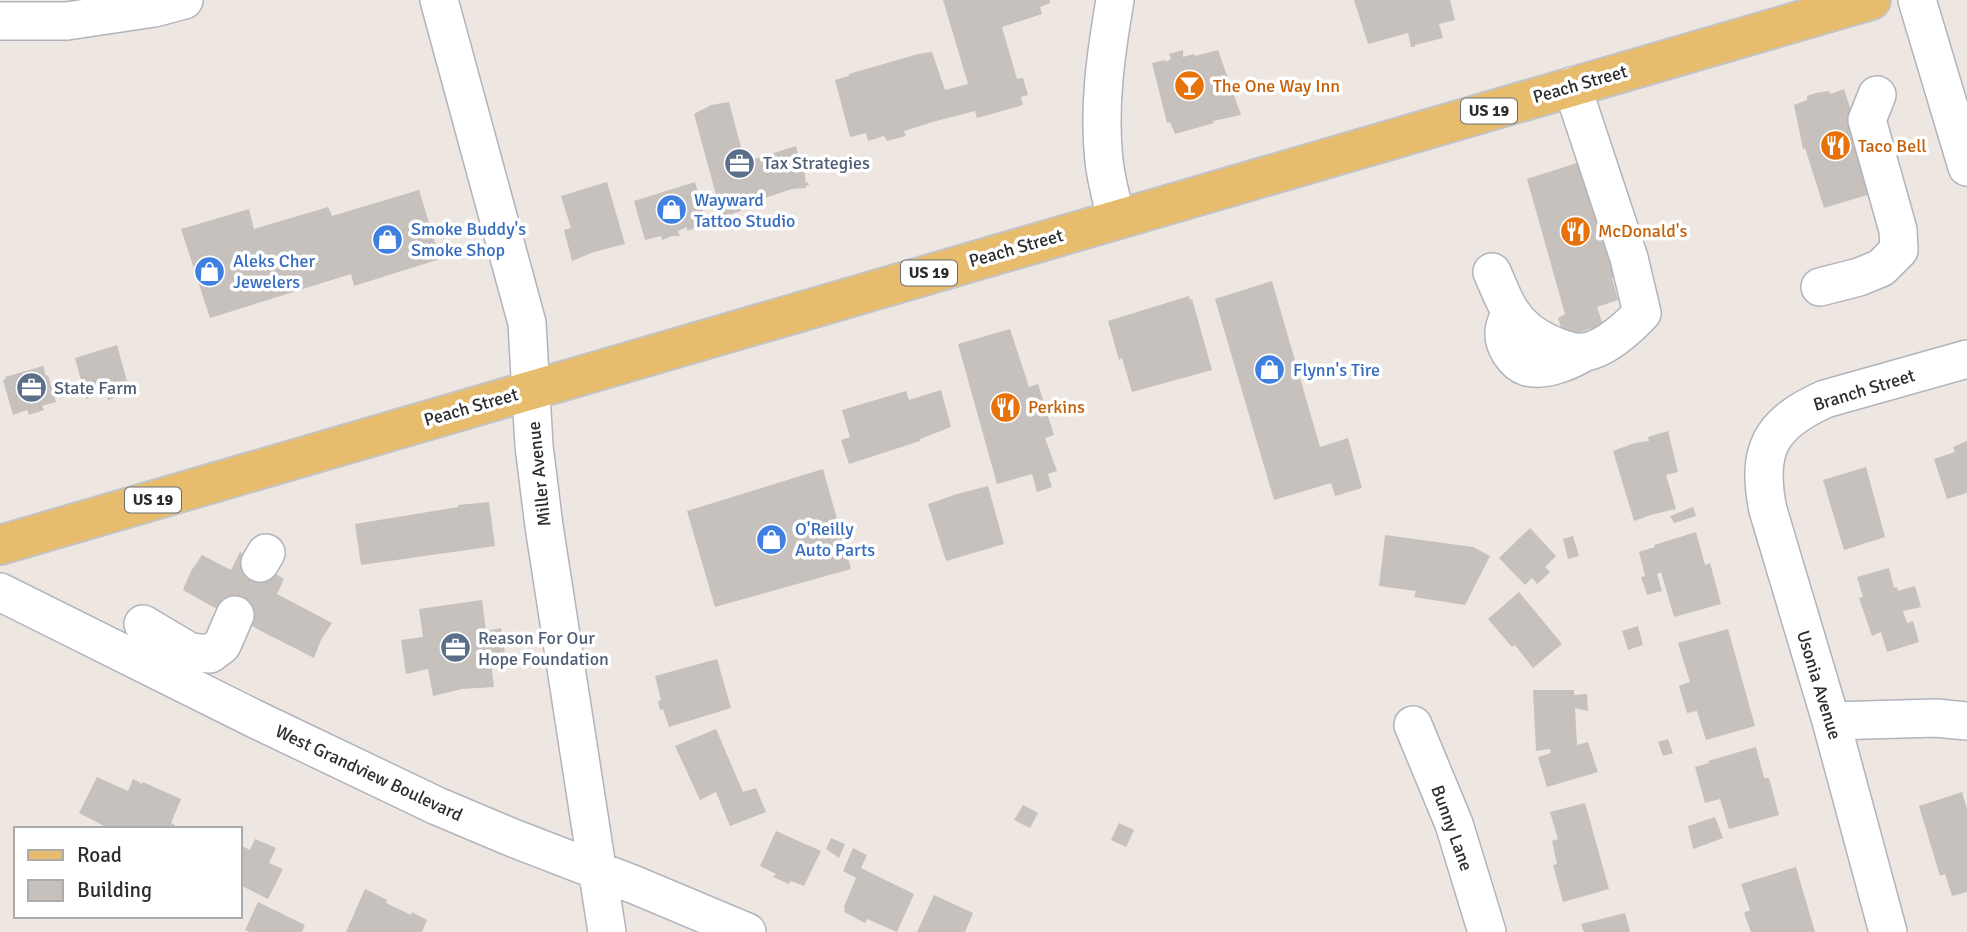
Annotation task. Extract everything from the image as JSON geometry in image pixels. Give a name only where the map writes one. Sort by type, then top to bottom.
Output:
[{"type":"main road","name":"Peach Street","points":[[0,545],[1871,0]]},
{"type":"street","points":[[0,21],[67,21],[154,8],[184,0]]},
{"type":"street","name":"Miller Avenue","points":[[439,0],[527,323],[534,446],[544,526],[607,932]]},
{"type":"street","points":[[1115,0],[1106,56],[1102,120],[1104,162],[1116,219]]},
{"type":"street","points":[[1917,0],[1967,167]]},
{"type":"street","points":[[1492,272],[1511,312],[1524,328],[1538,338],[1570,352],[1585,352],[1597,348],[1614,338],[1642,313],[1629,258],[1572,86]]},
{"type":"street","points":[[1820,287],[1881,268],[1899,250],[1898,230],[1867,120],[1877,95]]},
{"type":"street","name":"Branch Street","points":[[1772,439],[1788,420],[1825,399],[1967,359]]},
{"type":"street","name":"Usonia Avenue","points":[[1772,439],[1764,461],[1763,485],[1766,498],[1831,721],[1888,932]]},
{"type":"street","name":"West Grandview Boulevard","points":[[0,592],[417,797],[747,932]]},
{"type":"street","points":[[143,624],[190,652],[210,654],[222,645],[235,615]]},
{"type":"street","points":[[1831,721],[1936,718],[1967,721]]},
{"type":"street","name":"Bunny Lane","points":[[1413,725],[1454,824],[1487,932]]},
{"type":"building","points":[[943,0],[1050,0],[1050,3],[1040,7],[1042,14],[1002,27],[1017,79],[1023,78],[1028,95],[1021,97],[1023,105],[977,118],[975,111],[936,121],[904,131],[906,136],[887,141],[884,136],[868,141],[866,133],[850,137],[835,80],[932,52],[945,90],[968,84]]},
{"type":"building","points":[[1354,0],[1450,0],[1455,20],[1439,24],[1443,38],[1415,47],[1411,47],[1408,33],[1368,44]]},
{"type":"building","points":[[1183,50],[1183,57],[1218,50],[1241,115],[1175,134],[1170,122],[1167,123],[1152,63],[1166,62],[1171,59],[1169,54]]},
{"type":"building","points":[[1844,89],[1877,192],[1824,208],[1805,148],[1803,149],[1794,105],[1816,93],[1829,91],[1830,94]]},
{"type":"building","points":[[729,102],[745,162],[796,146],[806,183],[809,185],[806,188],[792,189],[750,203],[748,200],[739,204],[741,211],[722,217],[694,114],[711,105]]},
{"type":"building","points":[[1580,162],[1628,273],[1612,278],[1618,300],[1597,307],[1603,325],[1564,337],[1558,318],[1565,314],[1527,179]]},
{"type":"building","points":[[607,182],[625,244],[572,261],[564,230],[571,228],[561,196]]},
{"type":"building","points":[[695,182],[706,224],[687,231],[687,227],[678,231],[680,236],[662,240],[661,236],[645,240],[634,201]]},
{"type":"building","points":[[419,190],[440,259],[354,286],[351,274],[210,318],[181,229],[249,209],[254,229],[328,207],[332,216]]},
{"type":"building","points":[[1272,281],[1320,447],[1348,438],[1362,488],[1335,496],[1331,483],[1274,500],[1215,299]]},
{"type":"building","points":[[1189,296],[1212,370],[1132,392],[1108,321]]},
{"type":"building","points":[[1010,329],[1029,387],[1038,384],[1054,435],[1045,438],[1057,471],[1048,474],[1052,487],[1037,492],[1032,474],[997,484],[958,344]]},
{"type":"building","points":[[117,345],[127,381],[117,384],[118,389],[114,390],[116,397],[108,400],[106,391],[103,391],[86,399],[75,358]]},
{"type":"building","points":[[43,366],[56,402],[42,406],[44,410],[29,415],[27,410],[13,415],[3,380],[5,377]]},
{"type":"building","points":[[941,390],[951,427],[920,441],[849,464],[841,440],[850,437],[842,410],[906,391],[909,400]]},
{"type":"building","points":[[1668,431],[1678,472],[1666,475],[1676,509],[1634,521],[1613,451],[1649,441],[1648,437]]},
{"type":"building","points":[[1967,441],[1967,493],[1947,499],[1934,459],[1955,452],[1953,447]]},
{"type":"building","points":[[1866,467],[1885,537],[1844,550],[1823,480]]},
{"type":"building","points":[[823,469],[851,569],[715,607],[687,511]]},
{"type":"building","points":[[988,486],[1004,544],[946,561],[928,504]]},
{"type":"building","points":[[489,502],[495,546],[361,565],[355,524]]},
{"type":"building","points":[[1693,507],[1696,516],[1674,523],[1670,516]]},
{"type":"building","points":[[1530,528],[1556,556],[1545,567],[1550,572],[1537,584],[1532,578],[1525,585],[1499,558]]},
{"type":"building","points":[[1696,532],[1705,565],[1710,563],[1721,604],[1674,617],[1661,572],[1657,574],[1662,591],[1647,595],[1641,577],[1645,576],[1639,552]]},
{"type":"building","points":[[1385,535],[1473,547],[1490,556],[1465,605],[1414,597],[1416,591],[1379,586]]},
{"type":"building","points":[[1573,536],[1579,556],[1568,559],[1563,539]]},
{"type":"building","points":[[240,552],[284,579],[277,594],[332,623],[314,658],[183,590],[202,555],[231,570]]},
{"type":"building","points":[[1889,568],[1894,588],[1897,587],[1898,591],[1915,586],[1921,607],[1903,611],[1907,623],[1913,621],[1919,642],[1887,652],[1881,632],[1872,636],[1859,598],[1863,597],[1857,577]]},
{"type":"building","points":[[1519,592],[1562,644],[1533,668],[1515,645],[1512,647],[1488,619]]},
{"type":"building","points":[[482,600],[486,631],[501,628],[505,653],[490,655],[494,687],[462,689],[433,696],[428,669],[406,674],[401,640],[423,637],[419,609]]},
{"type":"building","points":[[1638,626],[1643,645],[1628,650],[1622,631]]},
{"type":"building","points":[[1728,629],[1755,726],[1706,740],[1697,711],[1687,713],[1679,686],[1690,682],[1678,643]]},
{"type":"building","points":[[717,659],[731,708],[669,727],[663,709],[660,710],[658,701],[661,700],[655,676]]},
{"type":"building","points":[[1533,690],[1574,690],[1574,695],[1587,694],[1588,711],[1575,708],[1577,745],[1588,742],[1598,772],[1547,787],[1538,757],[1551,753],[1550,749],[1536,751]]},
{"type":"building","points":[[716,729],[743,792],[756,788],[766,812],[730,826],[716,792],[700,800],[675,746]]},
{"type":"building","points":[[1668,739],[1673,753],[1663,756],[1658,742]]},
{"type":"building","points":[[1756,747],[1764,778],[1769,778],[1779,815],[1729,829],[1720,799],[1705,803],[1695,767]]},
{"type":"building","points":[[97,777],[128,791],[133,779],[181,799],[171,823],[174,827],[106,827],[79,813]]},
{"type":"building","points":[[1962,792],[1967,809],[1967,892],[1952,896],[1945,874],[1940,876],[1919,806]]},
{"type":"building","points":[[1585,803],[1609,889],[1563,902],[1553,865],[1557,864],[1552,841],[1558,839],[1550,812]]},
{"type":"building","points":[[1023,805],[1038,813],[1030,828],[1014,820]]},
{"type":"building","points":[[1715,817],[1723,838],[1693,849],[1688,826]]},
{"type":"building","points":[[1119,823],[1134,830],[1126,847],[1111,840]]},
{"type":"building","points":[[776,831],[821,851],[804,886],[791,881],[789,884],[773,877],[776,874],[760,866]]},
{"type":"building","points":[[831,838],[845,844],[839,858],[826,849]]},
{"type":"building","points":[[255,839],[276,848],[269,863],[283,869],[268,899],[242,886],[242,846],[250,850]]},
{"type":"building","points":[[853,848],[867,855],[861,868],[914,894],[897,932],[867,919],[865,923],[844,912],[856,878],[843,871]]},
{"type":"building","points":[[1796,867],[1815,932],[1751,932],[1744,913],[1750,910],[1741,884]]},
{"type":"building","points":[[365,889],[387,900],[386,903],[427,920],[422,932],[346,932]]},
{"type":"building","points":[[934,895],[973,913],[965,932],[917,932]]},
{"type":"building","points":[[258,902],[305,925],[302,932],[245,930]]},
{"type":"building","points":[[1625,913],[1630,932],[1584,932],[1581,924]]},
{"type":"tunnel","points":[[235,615],[260,563]]},
{"type":"place","name":"The One Way Inn","points":[[1190,86]]},
{"type":"place","name":"Taco Bell","points":[[1835,146]]},
{"type":"place","name":"Tax Strategies","points":[[740,163]]},
{"type":"place","name":"Wayward Tattoo Studio","points":[[671,210]]},
{"type":"place","name":"McDonald's","points":[[1575,231]]},
{"type":"place","name":"Smoke Buddy's Smoke Shop","points":[[388,239]]},
{"type":"place","name":"Aleks Cher Jewelers","points":[[210,271]]},
{"type":"place","name":"Flynn's Tire","points":[[1270,370]]},
{"type":"place","name":"State Farm","points":[[31,388]]},
{"type":"place","name":"Perkins","points":[[1005,407]]},
{"type":"place","name":"O'Reilly Auto Parts","points":[[772,539]]},
{"type":"place","name":"Reason For Our Hope Foundation","points":[[455,648]]}]
